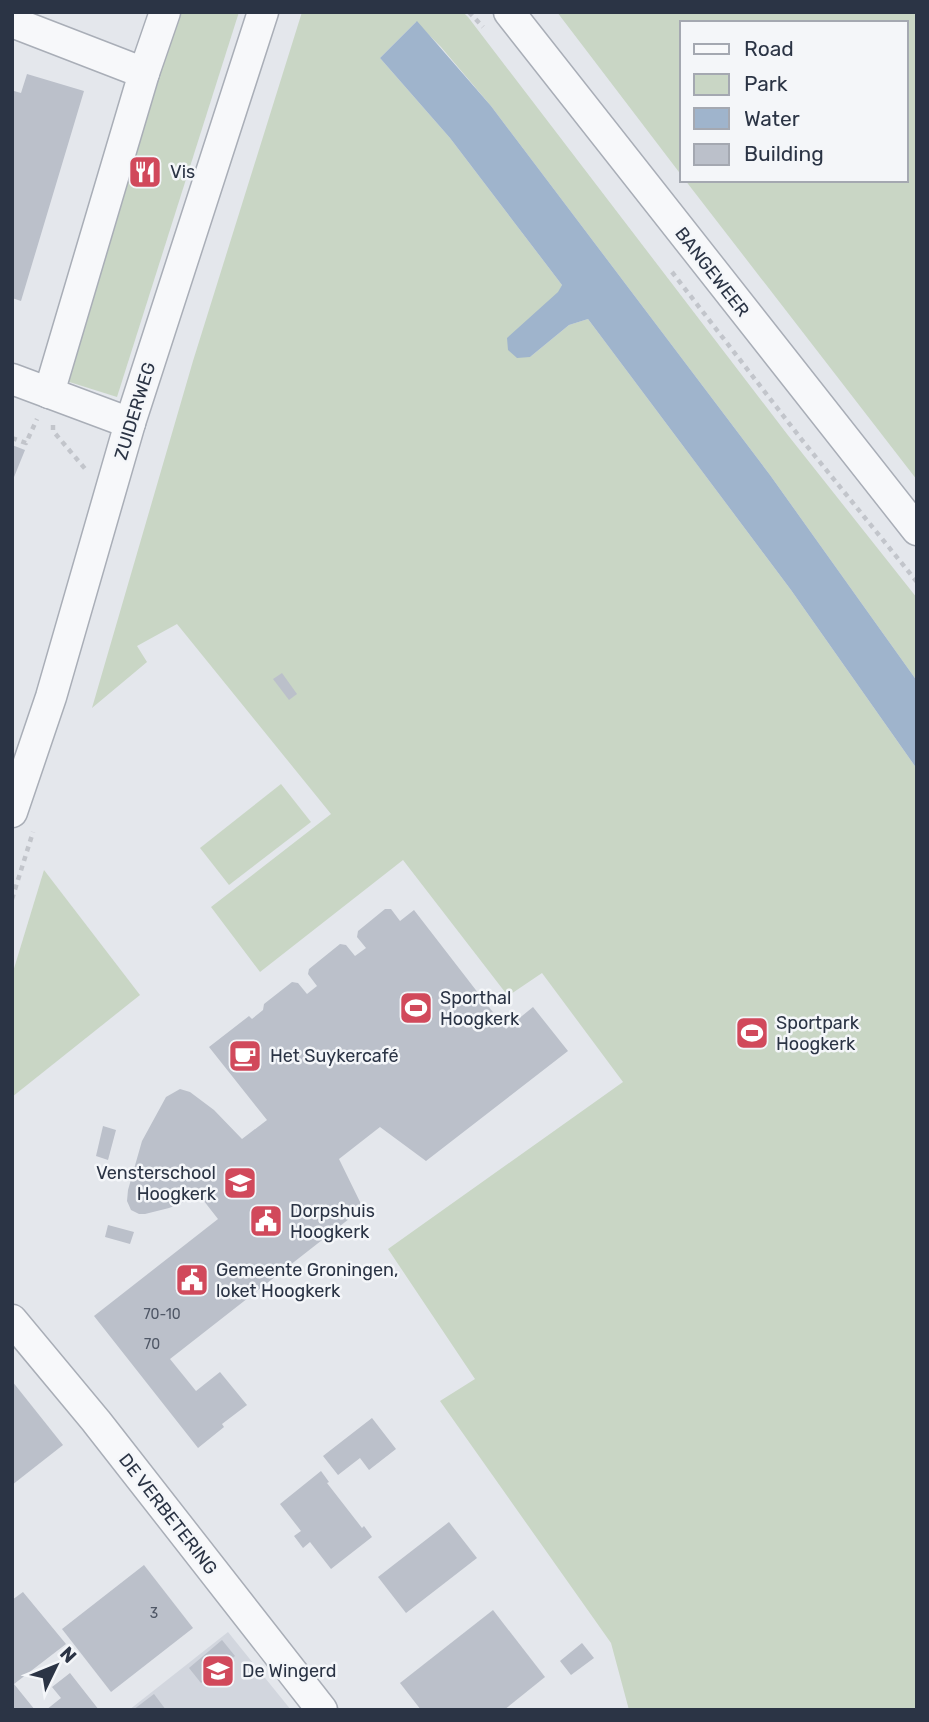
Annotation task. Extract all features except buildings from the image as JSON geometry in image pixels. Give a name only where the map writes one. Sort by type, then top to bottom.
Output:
[{"type":"street","points":[[49,393],[144,73],[165,12]]},
{"type":"street","name":"ZUIDERWEG","points":[[12,812],[51,697],[130,423],[263,12]]},
{"type":"street","name":"BANGEWEER","points":[[509,12],[917,530]]},
{"type":"street","points":[[12,22],[144,73]]},
{"type":"street","points":[[12,379],[130,423]]},
{"type":"street","name":"DE VERBETERING","points":[[12,1320],[96,1421],[322,1710]]},
{"type":"path","points":[[12,438],[26,443],[49,393]]},
{"type":"path","points":[[49,393],[53,431],[87,471]]},
{"type":"shaded area","name":"De Wingerd","points":[[228,1632],[291,1710],[129,1710]]},
{"type":"green space","points":[[175,12],[239,12],[117,397],[63,380]]},
{"type":"green space","name":"Sportpark Hoogkerk","points":[[302,12],[463,12],[787,434],[917,598],[917,681],[770,475],[491,106],[416,22],[380,58],[450,138],[562,285],[530,357],[569,325],[588,319],[791,590],[917,769],[917,1710],[629,1710],[611,1643],[440,1401],[475,1379],[388,1249],[623,1082],[542,973],[508,996],[403,860],[260,972],[211,907],[331,814],[177,624],[137,646],[147,662],[92,708],[193,361]]},
{"type":"green space","points":[[557,12],[917,12],[917,480],[687,182],[908,182],[908,21],[680,21],[680,173]]},
{"type":"green space","points":[[281,784],[311,822],[229,885],[200,848]]},
{"type":"green space","points":[[44,870],[140,995],[12,1097],[12,975]]},
{"type":"water","points":[[417,21],[491,106],[770,475],[917,681],[917,769],[791,590],[588,319],[569,325],[530,357],[517,358],[508,350],[507,338],[558,292],[562,285],[450,138],[380,58]]},
{"type":"place","name":"Vis","points":[[145,172]]},
{"type":"place","name":"Sporthal Hoogkerk","points":[[416,1008]]},
{"type":"place","name":"Sportpark Hoogkerk","points":[[752,1033]]},
{"type":"place","name":"Het Suykercafé","points":[[245,1056]]},
{"type":"place","name":"Vensterschool Hoogkerk","points":[[240,1183]]},
{"type":"place","name":"Dorpshuis Hoogkerk","points":[[266,1221]]},
{"type":"place","name":"Gemeente Groningen, loket Hoogkerk","points":[[192,1280]]},
{"type":"place","name":"De Wingerd","points":[[218,1671]]}]
